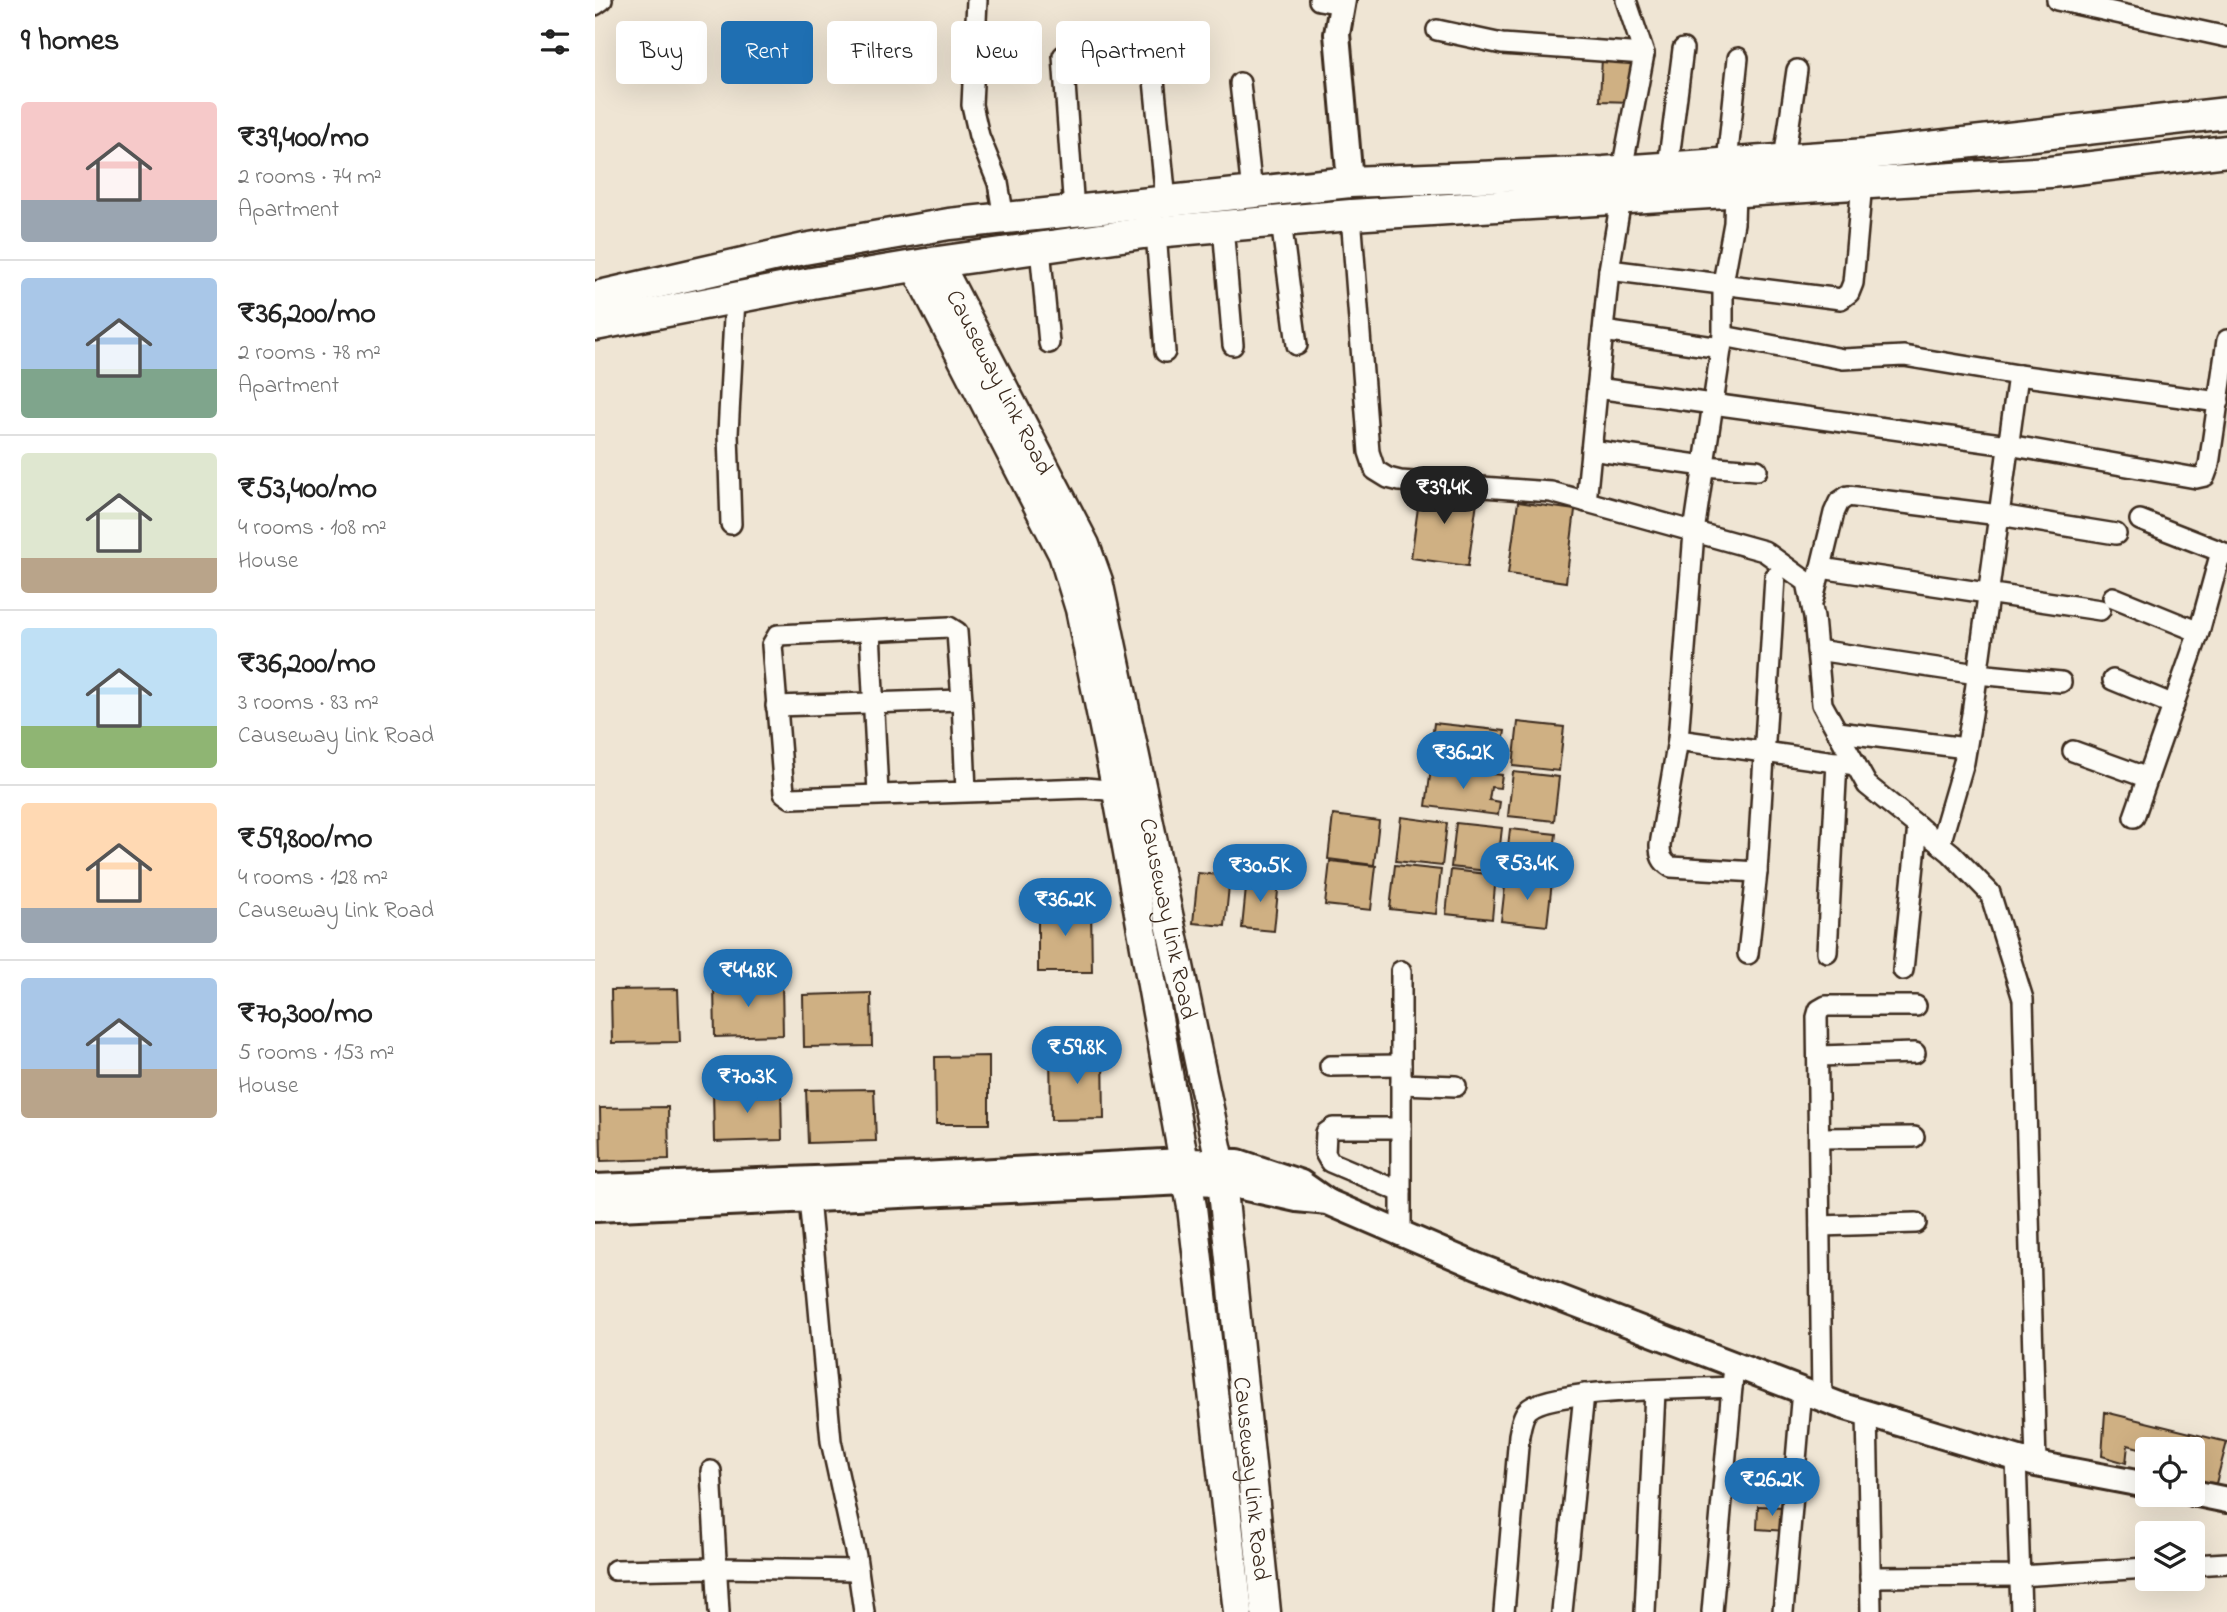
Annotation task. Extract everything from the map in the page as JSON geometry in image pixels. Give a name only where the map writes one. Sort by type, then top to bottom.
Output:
[{"type":"main road","points":[[595,297],[804,249],[949,224],[1350,182],[1622,170],[1894,151],[2227,113]]},
{"type":"main road","points":[[595,325],[926,264],[1156,232],[1351,215],[2050,172],[2227,151]]},
{"type":"main road","name":"Causeway Link Road","points":[[926,264],[1063,554],[1080,609],[1117,791],[1192,1207],[1238,1612]]},
{"type":"main road","name":"Causeway Link Road","points":[[926,264],[1085,545],[1098,580],[1222,1172],[1266,1612]]},
{"type":"street","points":[[595,5],[602,0]]},
{"type":"street","points":[[977,0],[972,105],[975,123],[998,183],[1004,218]]},
{"type":"street","points":[[1586,502],[1609,270],[1621,200],[1622,170],[1644,54],[1626,0]]},
{"type":"street","points":[[2057,0],[2227,37]]},
{"type":"street","points":[[1335,1],[1350,182]]},
{"type":"street","points":[[1437,30],[1502,44],[1644,54]]},
{"type":"street","points":[[1668,166],[1683,49]]},
{"type":"street","points":[[1727,162],[1738,58]]},
{"type":"street","points":[[1784,159],[1797,70]]},
{"type":"street","points":[[1240,83],[1252,192]]},
{"type":"street","points":[[1065,84],[1074,211]]},
{"type":"street","points":[[1154,84],[1166,201]]},
{"type":"street","points":[[1609,270],[1841,299],[1849,293],[1853,283],[1862,183]]},
{"type":"street","points":[[1735,192],[1734,223],[1723,283],[1722,342],[1694,532],[1678,740],[1660,854],[1664,863],[1671,867],[1757,872]]},
{"type":"street","points":[[1351,215],[1369,452],[1375,470],[1400,481],[1551,492],[1764,551],[1807,582],[1812,604],[1822,704],[1838,732],[1847,764],[1827,952]]},
{"type":"street","points":[[1281,221],[1297,345]]},
{"type":"street","points":[[1223,226],[1233,345]]},
{"type":"street","points":[[1156,232],[1165,352]]},
{"type":"street","points":[[1040,248],[1049,343]]},
{"type":"street","points":[[731,524],[728,435],[734,298]]},
{"type":"street","points":[[1603,331],[1722,342],[1843,359],[1904,356],[2018,375],[2219,402]]},
{"type":"street","points":[[1597,388],[2008,445],[2196,478],[2205,476],[2209,465],[2227,342]]},
{"type":"street","points":[[1940,844],[1966,748],[2018,375]]},
{"type":"street","points":[[1591,450],[1704,466],[1757,470]]},
{"type":"street","points":[[1812,604],[1834,513],[1839,502],[1848,496],[1999,515],[2116,534]]},
{"type":"street","points":[[2134,817],[2224,553],[2140,520]]},
{"type":"street","points":[[1821,568],[1988,594],[2107,603],[2199,632]]},
{"type":"street","points":[[1748,954],[1766,752],[1775,577]]},
{"type":"street","points":[[966,791],[957,632],[949,627],[778,635],[772,645],[776,706],[784,793],[792,798],[1086,788],[1117,791]]},
{"type":"street","points":[[870,631],[878,793]]},
{"type":"street","points":[[1817,650],[1977,674],[2061,682]]},
{"type":"street","points":[[2113,680],[2174,705]]},
{"type":"street","points":[[776,706],[962,700]]},
{"type":"street","points":[[1838,732],[1966,748]]},
{"type":"street","points":[[1678,740],[1847,764],[1867,785],[1940,844],[1990,893],[2023,999],[2026,1461],[2020,1576],[2021,1612]]},
{"type":"street","points":[[2073,751],[2148,778]]},
{"type":"street","points":[[1903,970],[1918,826]]},
{"type":"street","points":[[1401,971],[1401,1233]]},
{"type":"street","points":[[1783,1612],[1812,1394],[1820,1226],[1819,1010],[1826,1006],[1916,1006]]},
{"type":"street","points":[[1819,1056],[1915,1053]]},
{"type":"street","points":[[1330,1066],[1401,1075],[1456,1086]]},
{"type":"street","points":[[1401,1128],[1333,1128],[1326,1133],[1325,1153],[1330,1162],[1401,1192]]},
{"type":"street","points":[[1819,1138],[1913,1137]]},
{"type":"street","points":[[595,1209],[808,1190],[1222,1172],[1256,1167],[1301,1183],[1328,1202],[1733,1376],[1812,1394],[2026,1461],[2135,1483]]},
{"type":"street","points":[[595,1187],[808,1190]]},
{"type":"street","points":[[808,1190],[831,1441],[864,1612]]},
{"type":"street","points":[[1820,1226],[1916,1223]]},
{"type":"street","points":[[1504,1612],[1519,1435],[1523,1418],[1529,1408],[1543,1401],[1584,1394],[1655,1391],[1733,1376]]},
{"type":"street","points":[[1712,1612],[1733,1376]]},
{"type":"street","points":[[1645,1612],[1655,1391]]},
{"type":"street","points":[[1562,1612],[1584,1394]]},
{"type":"street","points":[[1867,1413],[1871,1612]]},
{"type":"street","points":[[711,1471],[719,1612]]},
{"type":"street","points":[[2205,1495],[2227,1500]]},
{"type":"street","points":[[2205,1564],[2227,1563]]},
{"type":"street","points":[[1870,1577],[2020,1576],[2135,1569]]},
{"type":"street","points":[[615,1570],[858,1570]]},
{"type":"building","points":[[1602,57],[1634,59],[1632,102],[1600,101]]},
{"type":"building","points":[[1421,486],[1478,494],[1468,566],[1411,558]]},
{"type":"building","points":[[1518,502],[1575,510],[1566,582],[1508,574]]},
{"type":"building","points":[[1518,722],[1564,727],[1559,771],[1513,766]]},
{"type":"building","points":[[1434,723],[1505,731],[1503,744],[1494,743],[1492,756],[1503,757],[1501,770],[1429,762]]},
{"type":"building","points":[[1431,768],[1502,775],[1500,788],[1491,787],[1489,800],[1500,802],[1498,815],[1426,806]]},
{"type":"building","points":[[1513,772],[1559,777],[1554,821],[1508,816]]},
{"type":"building","points":[[1333,815],[1379,821],[1374,865],[1328,859]]},
{"type":"building","points":[[1401,817],[1447,823],[1442,866],[1396,861]]},
{"type":"building","points":[[1456,823],[1502,828],[1497,872],[1451,867]]},
{"type":"building","points":[[1510,829],[1556,834],[1551,878],[1505,873]]},
{"type":"building","points":[[1330,861],[1376,866],[1371,910],[1325,905]]},
{"type":"building","points":[[1395,865],[1441,870],[1436,914],[1390,909]]},
{"type":"building","points":[[1451,870],[1496,875],[1492,919],[1446,914]]},
{"type":"building","points":[[1198,873],[1230,876],[1225,926],[1193,923]]},
{"type":"building","points":[[1506,877],[1552,882],[1547,926],[1501,921]]},
{"type":"building","points":[[1247,878],[1279,881],[1274,931],[1242,928]]},
{"type":"building","points":[[1038,904],[1091,904],[1092,972],[1038,972]]},
{"type":"building","points":[[782,982],[783,1035],[715,1037],[714,984]]},
{"type":"building","points":[[678,989],[680,1042],[612,1043],[611,990]]},
{"type":"building","points":[[871,993],[872,1046],[804,1047],[803,995]]},
{"type":"building","points":[[1103,1051],[1104,1119],[1051,1120],[1050,1052]]},
{"type":"building","points":[[989,1056],[989,1124],[936,1124],[935,1057]]},
{"type":"building","points":[[781,1088],[782,1140],[714,1142],[713,1089]]},
{"type":"building","points":[[874,1089],[876,1141],[808,1143],[806,1090]]},
{"type":"building","points":[[668,1107],[669,1159],[601,1161],[600,1108]]},
{"type":"building","points":[[2105,1412],[2227,1442],[2215,1487],[2205,1484],[2205,1437],[2135,1437],[2135,1447],[2128,1445],[2126,1463],[2102,1456]]},
{"type":"building","points":[[1758,1506],[1787,1507],[1786,1531],[1757,1529]]}]
